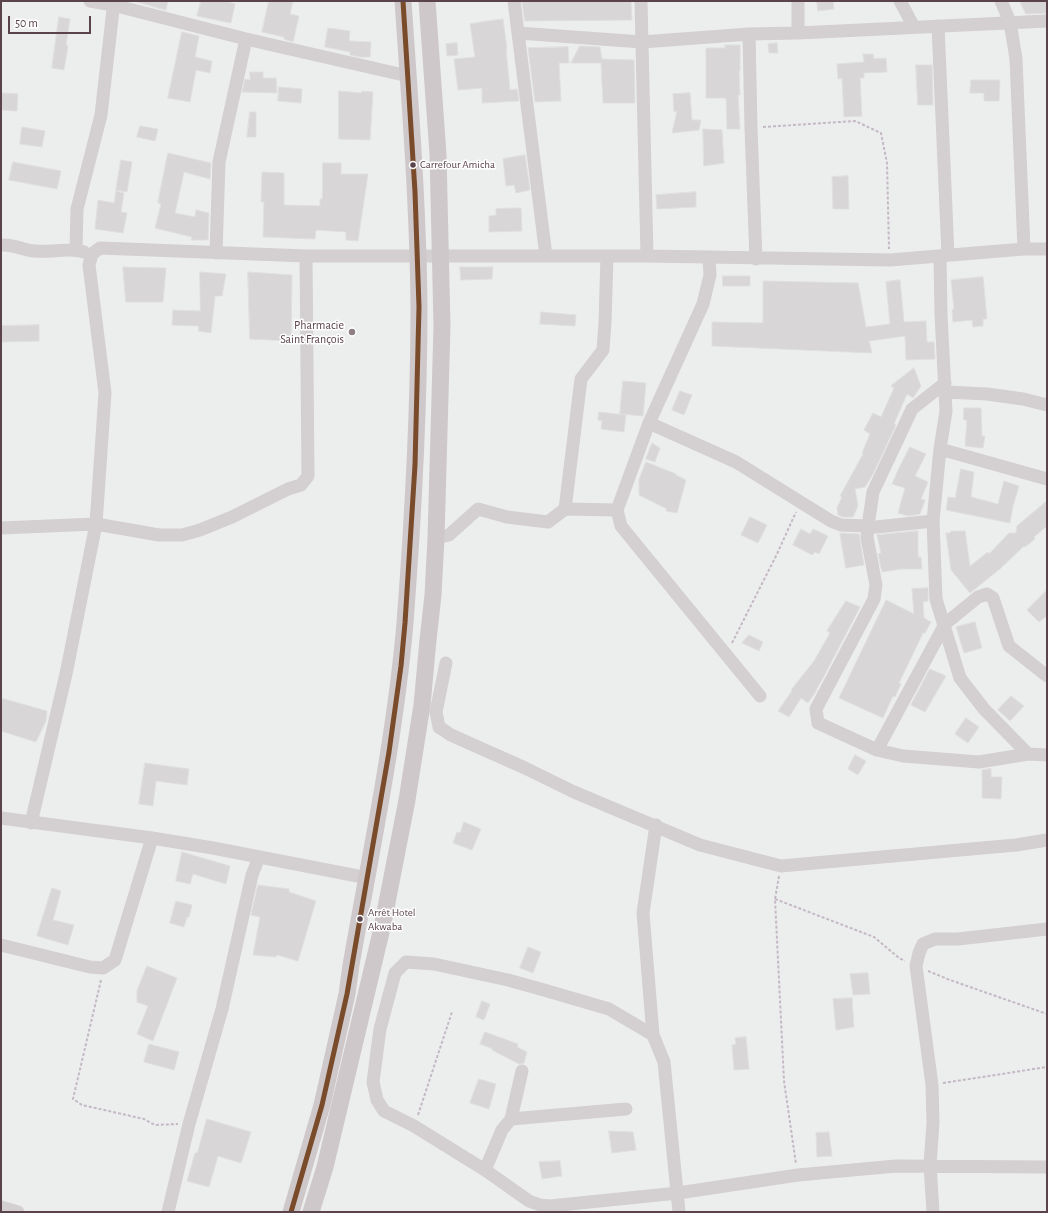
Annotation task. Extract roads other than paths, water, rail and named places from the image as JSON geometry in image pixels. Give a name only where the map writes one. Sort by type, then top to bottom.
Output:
[{"type":"main road","points":[[291,1212],[324,1097],[347,994],[351,965],[368,878],[395,708],[404,625],[416,438],[419,310],[418,256],[403,1]]},
{"type":"main road","points":[[311,1212],[325,1167],[382,928],[407,800],[423,690],[433,595],[442,326],[438,154],[427,1]]},
{"type":"street","points":[[90,1],[113,3],[246,39],[408,76]]},
{"type":"street","points":[[514,1],[546,256]]},
{"type":"street","points":[[640,1],[647,256]]},
{"type":"street","points":[[798,1],[798,33]]},
{"type":"street","points":[[900,1],[914,27]]},
{"type":"street","points":[[1001,1],[1010,22],[1016,59],[1024,249]]},
{"type":"street","points":[[76,250],[77,209],[101,115],[113,3]]},
{"type":"street","points":[[518,34],[642,42],[749,34],[1047,21]]},
{"type":"street","points":[[938,26],[944,255],[941,315],[946,387],[946,411],[940,449],[933,521],[936,599],[945,624],[960,678],[984,709],[1028,754]]},
{"type":"street","points":[[749,34],[756,259]]},
{"type":"street","points":[[216,253],[220,162],[246,39]]},
{"type":"street","points":[[1,245],[10,244],[34,251],[76,250],[92,254]]},
{"type":"street","points":[[31,823],[66,674],[96,524],[105,393],[89,265],[92,254],[100,248],[306,256],[647,256],[756,259],[890,260],[1024,249],[1047,249]]},
{"type":"street","points":[[1,528],[96,524],[159,535],[182,535],[200,530],[288,489],[301,485],[308,476],[306,256]]},
{"type":"street","points":[[565,509],[581,379],[603,350],[607,256]]},
{"type":"street","points":[[709,257],[710,275],[703,304],[649,423],[617,510],[622,526],[760,696]]},
{"type":"street","points":[[1047,406],[1016,398],[946,387],[912,409],[873,492],[867,537],[876,585],[874,599],[816,709],[818,723],[877,750],[903,756],[980,762],[1028,754],[1047,754]]},
{"type":"street","points":[[649,423],[736,462],[831,521],[841,524],[876,527],[933,521]]},
{"type":"street","points":[[940,449],[1047,479]]},
{"type":"street","points":[[436,538],[449,535],[478,509],[507,518],[548,522],[565,509],[617,510]]},
{"type":"street","points":[[877,750],[945,624],[978,597],[987,594],[993,598],[1009,646],[1047,676]]},
{"type":"street","points":[[446,662],[436,712],[439,727],[451,735],[574,792],[700,844],[782,866],[1016,845],[1047,840]]},
{"type":"street","points":[[1,818],[152,838],[368,878]]},
{"type":"street","points":[[656,825],[643,912],[653,1035],[664,1062],[679,1212]]},
{"type":"street","points":[[1,945],[90,967],[103,968],[115,960],[152,838]]},
{"type":"street","points":[[168,1212],[189,1124],[222,1009],[252,875],[259,857]]},
{"type":"street","points":[[933,1212],[930,1165],[932,1085],[916,966],[919,953],[923,944],[935,939],[958,939],[1047,929]]},
{"type":"street","points":[[653,1035],[609,1009],[508,980],[434,964],[406,962],[395,973],[385,1007],[380,1029],[373,1082],[377,1100],[384,1110],[414,1126],[485,1170],[529,1201],[540,1205],[550,1206],[678,1193],[798,1175],[896,1166],[930,1165],[961,1167],[1047,1167]]},
{"type":"street","points":[[485,1170],[502,1130],[511,1119],[522,1071]]},
{"type":"street","points":[[511,1119],[626,1109]]},
{"type":"street","points":[[1,1207],[18,1212]]},
{"type":"place","name":"Carrefour Amicha","points":[[413,165]]},
{"type":"place","name":"Pharmacie Saint François","points":[[352,332]]},
{"type":"place","name":"Arrêt Hotel Akwaba","points":[[360,919]]}]
